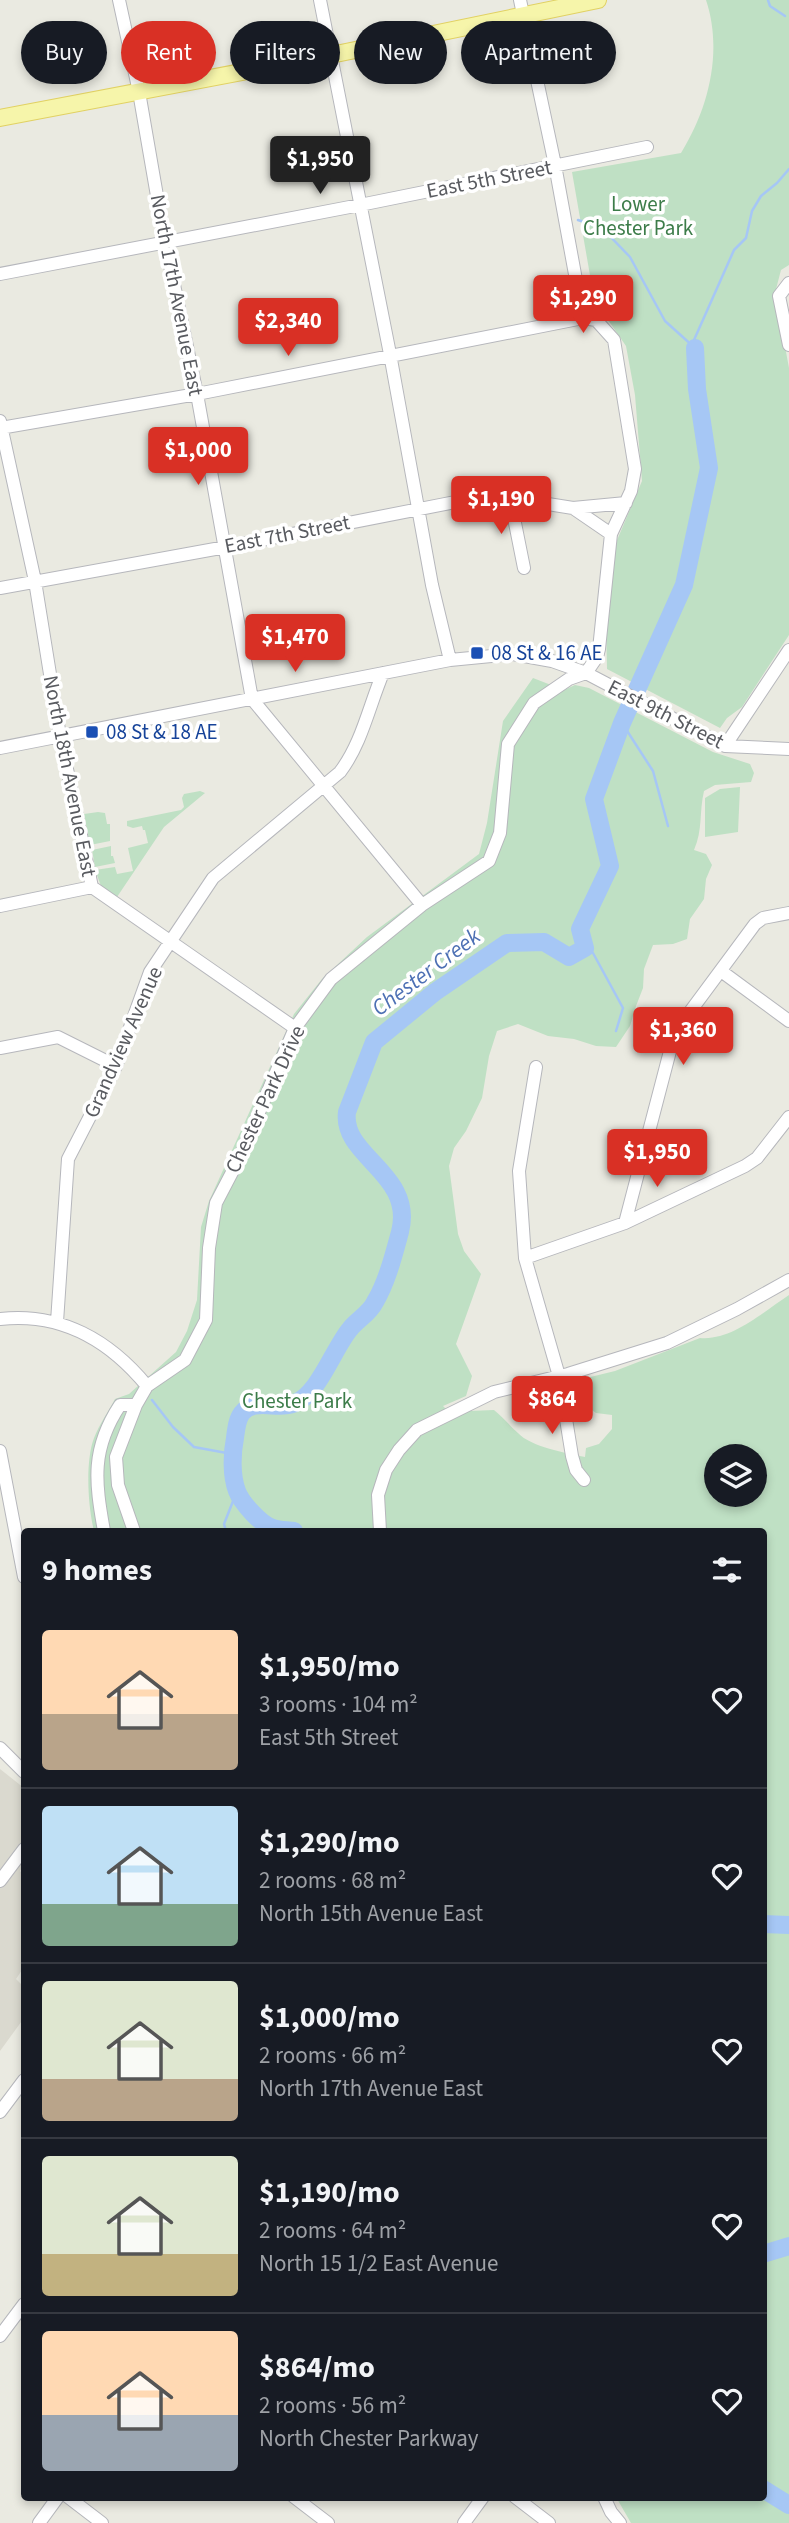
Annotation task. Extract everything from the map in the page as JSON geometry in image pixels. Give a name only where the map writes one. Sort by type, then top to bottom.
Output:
[{"type":"main road","points":[[340,53],[521,8],[598,0]]},
{"type":"main road","points":[[0,118],[230,74]]},
{"type":"street","name":"North 17th Avenue East","points":[[120,0],[226,547],[252,699]]},
{"type":"street","points":[[320,0],[324,21]]},
{"type":"street","points":[[521,8],[555,165],[583,318]]},
{"type":"street","points":[[337,84],[432,585],[450,660]]},
{"type":"street","name":"East 5th Street","points":[[0,274],[647,147]]},
{"type":"street","points":[[787,285],[779,296],[789,345]]},
{"type":"street","points":[[0,426],[197,394],[583,318],[596,320],[614,340],[635,469],[634,481],[626,503],[611,534],[599,649],[591,676]]},
{"type":"street","name":"North 18th Avenue East","points":[[0,426],[35,581],[61,736],[92,887],[295,1028]]},
{"type":"street","name":"East 7th Street","points":[[0,589],[491,495],[573,508],[626,503]]},
{"type":"street","points":[[510,498],[524,568]]},
{"type":"street","name":"East 7th Street","points":[[573,508],[611,534]]},
{"type":"street","points":[[725,746],[789,650]]},
{"type":"street","name":"East 9th Street","points":[[0,748],[450,660],[513,654],[552,661],[591,676],[725,746],[789,749]]},
{"type":"street","name":"Grandview Avenue","points":[[57,1322],[68,1158],[116,1066],[150,972],[213,878],[340,772],[350,759],[383,673]]},
{"type":"street","name":"Chester Park Drive","points":[[133,1528],[118,1485],[116,1457],[136,1405],[147,1386],[185,1360],[206,1320],[209,1248],[216,1203],[244,1147],[295,1028],[331,979],[422,905],[489,860],[499,833],[508,744],[534,703],[569,679],[591,676]]},
{"type":"street","points":[[252,699],[422,905]]},
{"type":"street","points":[[0,906],[92,887]]},
{"type":"street","points":[[625,1223],[675,1032],[755,924],[763,918],[789,913]]},
{"type":"street","points":[[721,971],[789,1021]]},
{"type":"street","points":[[0,1048],[58,1037],[116,1066]]},
{"type":"street","points":[[536,1067],[519,1171],[525,1258],[559,1376],[572,1456],[576,1470],[584,1480]]},
{"type":"street","points":[[525,1258],[625,1223],[745,1166],[757,1158],[789,1117]]},
{"type":"street","points":[[380,1528],[378,1495],[386,1470],[417,1430],[495,1392],[559,1376],[667,1343],[789,1280]]},
{"type":"street","points":[[0,1319],[29,1318],[57,1322],[85,1333],[131,1366],[147,1386]]},
{"type":"street","points":[[104,1528],[97,1483],[98,1451],[107,1424],[120,1405],[136,1405]]},
{"type":"street","points":[[0,1451],[21,1562]]},
{"type":"street","points":[[0,1748],[21,1769]]},
{"type":"street","points":[[0,1881],[21,1853]]},
{"type":"street","points":[[0,2112],[21,2084]]},
{"type":"street","points":[[0,2336],[21,2308]]},
{"type":"street","points":[[39,2523],[55,2501]]},
{"type":"street","points":[[73,2501],[102,2523]]},
{"type":"street","points":[[299,2501],[328,2523]]},
{"type":"street","points":[[464,2523],[481,2501]]},
{"type":"street","points":[[520,2501],[549,2523]]},
{"type":"street","points":[[606,2501],[620,2523]]},
{"type":"shaded area","points":[[0,1769],[21,1786],[21,1972],[16,1979],[21,1984],[21,2022],[0,2051]]},
{"type":"green space","name":"Lower Chester Park","points":[[706,0],[789,0],[789,265],[781,270],[775,293],[789,368],[789,635],[742,707],[727,718],[720,728],[607,669],[606,624],[615,545],[642,481],[635,395],[626,346],[606,317],[598,297],[607,287],[618,283],[617,277],[591,281],[572,172],[681,153],[699,117],[710,79],[713,39]]},
{"type":"green space","name":"Chester Park","points":[[533,678],[564,690],[575,685],[589,688],[713,752],[750,764],[754,773],[751,782],[715,785],[704,791],[699,835],[694,850],[706,854],[712,865],[706,879],[704,899],[690,919],[687,939],[673,944],[653,945],[644,969],[643,988],[630,1026],[616,1047],[596,1046],[574,1039],[548,1036],[518,1024],[497,1031],[489,1056],[482,1098],[466,1131],[454,1148],[449,1166],[458,1234],[464,1251],[481,1274],[456,1344],[472,1376],[466,1396],[443,1406],[455,1418],[469,1411],[494,1410],[531,1442],[585,1457],[586,1448],[599,1444],[612,1429],[612,1415],[596,1413],[576,1398],[574,1381],[615,1371],[700,1338],[724,1335],[747,1324],[789,1295],[789,2523],[631,2523],[618,2501],[767,2501],[767,1528],[93,1528],[92,1521],[88,1472],[94,1438],[115,1399],[129,1394],[176,1352],[187,1331],[197,1300],[201,1227],[209,1201],[294,1014],[322,979],[367,937],[479,854],[487,823],[503,721]]},
{"type":"green space","points":[[740,787],[738,832],[705,837],[705,798],[720,789]]},
{"type":"green space","points":[[200,791],[205,793],[164,827],[117,897],[101,886],[95,870],[115,867],[117,874],[133,871],[128,848],[148,843],[142,826],[127,826],[127,821],[181,810],[184,807],[184,794]]},
{"type":"green space","points":[[105,813],[107,824],[110,824],[110,841],[90,845],[84,814]]},
{"type":"green space","points":[[111,846],[111,856],[115,863],[95,867],[92,850]]},
{"type":"waterway","name":"Chester Creek","points":[[768,0],[770,6],[785,16]]},
{"type":"waterway","name":"Chester Creek","points":[[695,348],[694,340],[734,250],[746,238],[752,211],[761,196],[789,169]]},
{"type":"waterway","points":[[578,220],[602,228],[630,257],[665,321],[695,348]]},
{"type":"waterway","name":"Chester Creek","points":[[275,1528],[268,1526],[252,1512],[239,1496],[235,1485],[233,1450],[240,1415],[252,1406],[293,1404],[302,1399],[318,1382],[350,1329],[373,1306],[387,1277],[400,1232],[402,1212],[397,1195],[348,1128],[347,1112],[374,1042],[435,992],[507,943],[544,942],[569,957],[585,948],[580,929],[610,866],[594,799],[622,723],[684,585],[709,468],[697,389],[695,348]]},
{"type":"waterway","points":[[622,723],[653,771],[668,826]]},
{"type":"waterway","points":[[585,948],[593,953],[623,1008],[616,1031]]},
{"type":"waterway","points":[[152,1400],[173,1427],[194,1447],[232,1454]]},
{"type":"waterway","points":[[225,1528],[224,1524],[237,1491]]},
{"type":"waterway","name":"Chester Creek","points":[[767,1924],[789,1925]]},
{"type":"waterway","name":"Chester Creek","points":[[767,2253],[789,2246]]},
{"type":"waterway","name":"Chester Creek","points":[[767,2491],[789,2505]]},
{"type":"place","name":"08 St & 16 AE","points":[[477,653]]},
{"type":"place","name":"08 St & 18 AE","points":[[92,732]]}]
